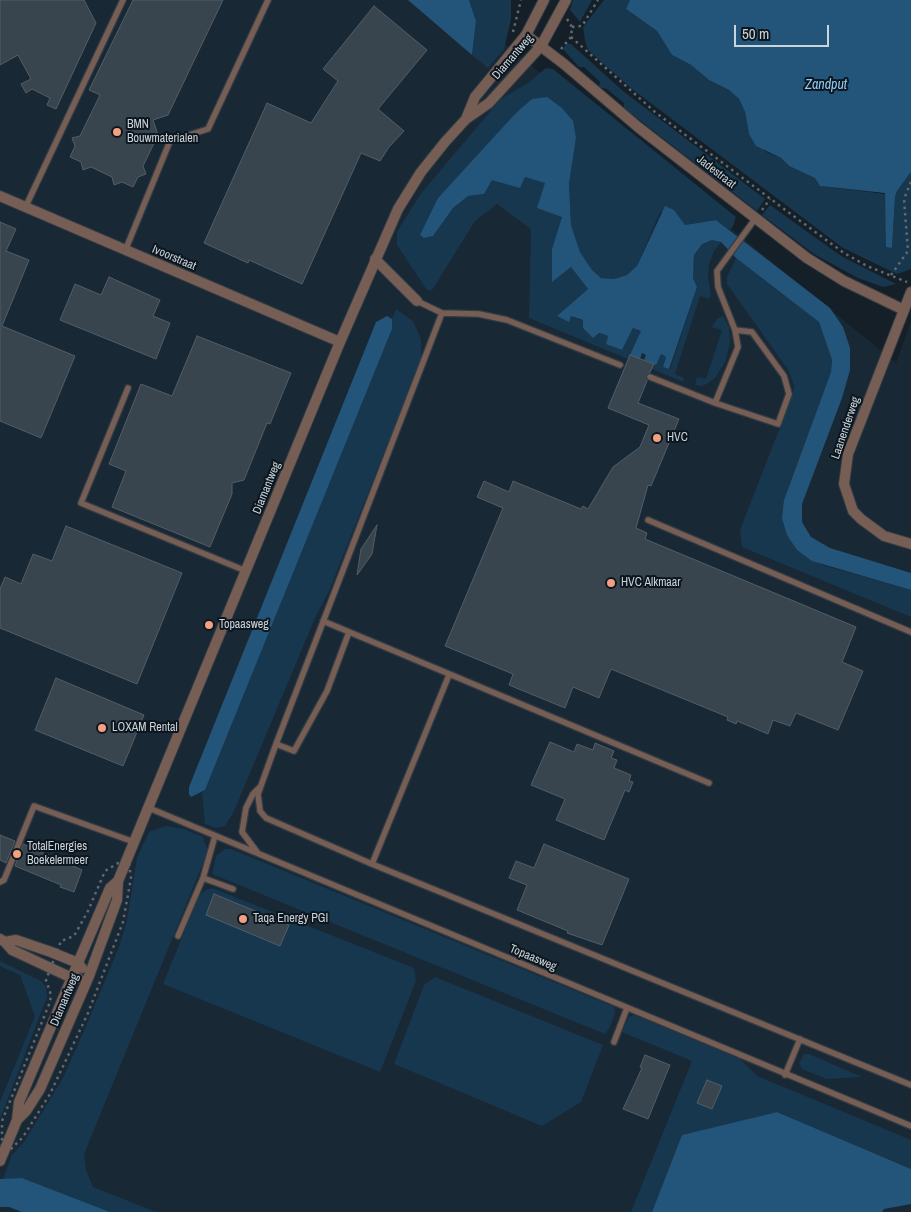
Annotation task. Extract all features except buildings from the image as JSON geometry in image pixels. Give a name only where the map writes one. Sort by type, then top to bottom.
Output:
[{"type":"street","name":"Diamantweg","points":[[466,119],[475,97],[526,35],[544,0]]},
{"type":"street","name":"Diamantweg","points":[[17,1120],[26,1112],[40,1088],[89,976],[117,900],[118,881],[340,342],[398,209],[420,172],[466,119],[488,103],[541,46],[566,0]]},
{"type":"street","name":"Jadestraat","points":[[526,35],[638,127],[807,258],[844,281],[904,310]]},
{"type":"street","name":"Ivoorstraat","points":[[0,196],[340,342]]},
{"type":"street","points":[[375,259],[417,301]]},
{"type":"street","name":"Laanenderweg","points":[[911,292],[848,454],[844,484],[853,511],[860,519],[884,536],[911,544]]},
{"type":"street","name":"Diamantweg","points":[[0,1161],[17,1120],[19,1102],[110,888],[118,881]]},
{"type":"street","points":[[3,940],[16,940],[78,963],[89,976]]},
{"type":"street","points":[[3,940],[12,950],[72,978],[89,976]]},
{"type":"lane","points":[[25,208],[123,0]]},
{"type":"lane","points":[[125,251],[170,141],[208,129],[268,0]]},
{"type":"lane","points":[[715,403],[738,347],[735,330],[716,278],[717,271],[726,256],[755,219]]},
{"type":"lane","points":[[417,301],[442,313],[479,314],[507,320],[620,365]]},
{"type":"lane","points":[[442,313],[276,744],[261,787],[258,803],[260,811],[266,818],[372,864],[911,1085]]},
{"type":"lane","points":[[650,377],[715,403],[778,424],[789,394],[784,376],[752,332],[735,330]]},
{"type":"lane","points":[[128,388],[81,503],[246,570]]},
{"type":"lane","points":[[648,520],[911,632]]},
{"type":"lane","points":[[324,621],[709,783]]},
{"type":"lane","points":[[276,744],[294,751],[327,690],[349,632]]},
{"type":"lane","points":[[372,864],[449,675]]},
{"type":"lane","points":[[258,854],[242,832],[246,808],[253,794],[261,787]]},
{"type":"lane","points":[[0,882],[4,880],[34,806],[134,842]]},
{"type":"lane","name":"Topaasweg","points":[[149,808],[911,1126]]},
{"type":"lane","points":[[178,936],[203,878],[215,836]]},
{"type":"lane","points":[[203,878],[232,889]]},
{"type":"lane","points":[[614,1042],[627,1008]]},
{"type":"lane","points":[[785,1074],[800,1039]]},
{"type":"path","points":[[512,36],[521,0]]},
{"type":"path","points":[[598,0],[582,26],[572,27],[571,37],[655,112],[844,253],[867,266],[911,284]]},
{"type":"path","points":[[890,275],[908,251],[904,199],[911,182]]},
{"type":"shaded area","points":[[0,0],[451,0],[896,363],[911,321],[911,1212],[0,1212]]},
{"type":"shaded area","points":[[469,0],[511,0],[511,19],[504,49],[488,68],[472,55],[476,21]]},
{"type":"shaded area","points":[[573,0],[592,0],[580,22],[570,10]]},
{"type":"shaded area","points":[[604,0],[630,0],[626,9],[657,31],[672,55],[691,65],[709,80],[729,90],[739,99],[745,112],[749,134],[766,152],[781,158],[789,166],[816,178],[821,186],[885,194],[890,249],[892,247],[895,197],[897,191],[911,172],[911,269],[897,274],[843,248],[632,89],[588,50],[585,41],[583,27]]},
{"type":"shaded area","points":[[566,44],[571,44],[623,91],[765,199],[757,211],[624,108],[624,103],[607,89],[599,87],[600,82],[584,67],[579,67],[563,49]]},
{"type":"shaded area","points":[[546,68],[553,69],[736,217],[733,226],[730,230],[716,220],[685,225],[674,210],[660,212],[637,266],[627,275],[614,279],[601,278],[592,270],[580,252],[571,225],[569,184],[576,138],[532,99],[438,198],[433,236],[453,208],[468,196],[484,194],[492,179],[520,187],[525,177],[546,183],[562,217],[552,249],[552,281],[571,267],[588,289],[557,316],[568,321],[571,316],[583,321],[593,338],[599,333],[608,336],[606,343],[622,350],[633,328],[642,332],[628,359],[529,318],[531,229],[497,204],[475,221],[432,290],[427,290],[397,245],[397,232],[420,195],[455,153],[501,99],[528,83]]},
{"type":"shaded area","points":[[770,205],[841,256],[896,284],[883,287],[858,278],[814,254],[762,215]]},
{"type":"shaded area","points":[[712,240],[721,242],[714,251],[709,264],[708,278],[711,294],[709,299],[700,296],[675,374],[684,378],[683,382],[652,369],[661,354],[666,357],[663,367],[670,369],[697,287],[693,278],[694,255],[701,244]]},
{"type":"shaded area","points":[[736,258],[819,322],[832,360],[831,372],[784,500],[822,565],[911,590],[911,617],[742,547],[740,530],[793,394],[794,386],[789,371],[727,284],[727,277]]},
{"type":"shaded area","points":[[396,309],[413,321],[421,339],[421,359],[329,591],[315,618],[234,811],[225,826],[216,828],[205,824],[202,793],[205,790],[392,329],[392,319]]},
{"type":"shaded area","points":[[723,316],[729,327],[730,343],[725,362],[715,378],[703,386],[695,385],[697,377],[706,379],[722,330],[712,327],[717,319]]},
{"type":"shaded area","points":[[166,826],[184,829],[203,837],[207,849],[206,856],[84,1154],[86,1170],[93,1187],[156,1212],[110,1212],[22,1178],[3,1179],[12,1155],[24,1142],[63,1078],[84,1031],[119,947],[127,920],[137,858],[149,832]]},
{"type":"shaded area","points":[[225,849],[231,849],[614,1007],[615,1013],[610,1027],[605,1034],[212,874],[216,856]]},
{"type":"shaded area","points":[[212,888],[414,968],[416,981],[380,1072],[163,984],[199,896]]},
{"type":"shaded area","points":[[0,961],[41,981],[46,987],[47,997],[0,1119],[0,1102],[35,1016],[20,975],[0,966]]},
{"type":"shaded area","points":[[435,977],[603,1045],[581,1102],[542,1126],[394,1064],[424,985]]},
{"type":"shaded area","points":[[634,1015],[740,1059],[757,1076],[911,1140],[911,1169],[777,1112],[682,1135],[652,1212],[631,1212],[692,1061],[622,1032],[629,1017]]},
{"type":"shaded area","points":[[804,1054],[809,1054],[862,1077],[827,1079],[802,1069],[799,1063]]},
{"type":"water","points":[[408,0],[469,0],[476,21],[472,55]]},
{"type":"water","name":"Zandput","points":[[630,0],[911,0],[911,172],[897,191],[895,197],[892,248],[886,247],[885,193],[820,186],[815,178],[789,166],[781,158],[756,146],[749,134],[745,112],[739,99],[729,90],[709,80],[691,65],[672,55],[657,31],[626,9]]},
{"type":"water","points":[[547,97],[562,108],[573,121],[576,138],[569,184],[571,225],[580,252],[592,270],[601,278],[614,279],[627,275],[637,266],[665,206],[674,210],[685,225],[716,220],[830,308],[843,327],[850,348],[850,370],[842,398],[802,504],[802,522],[811,537],[830,548],[911,573],[911,590],[812,561],[797,550],[787,535],[782,518],[784,500],[831,372],[832,360],[819,322],[736,258],[721,242],[712,240],[702,244],[694,255],[693,278],[697,287],[669,369],[663,367],[666,357],[661,354],[656,365],[644,360],[646,355],[642,353],[640,359],[630,355],[641,331],[633,328],[622,350],[606,344],[608,336],[599,333],[593,338],[583,328],[583,320],[571,316],[569,322],[557,316],[588,289],[571,267],[552,282],[552,249],[562,217],[537,208],[545,183],[525,177],[520,188],[492,180],[484,194],[468,196],[453,208],[433,236],[424,238],[420,235],[438,198],[515,114],[532,99]]},
{"type":"water","points":[[387,316],[392,319],[392,329],[205,790],[191,797],[189,787],[376,322]]},
{"type":"water","points":[[777,1112],[911,1169],[911,1204],[884,1209],[882,1212],[652,1212],[682,1135]]},
{"type":"water","points":[[22,1178],[110,1212],[22,1212],[9,1207],[0,1207],[0,1179]]},
{"type":"place","name":"BMN Bouwmaterialen","points":[[117,132]]},
{"type":"place","name":"HVC","points":[[657,438]]},
{"type":"place","name":"HVC Alkmaar","points":[[611,583]]},
{"type":"place","name":"Topaasweg","points":[[209,625]]},
{"type":"place","name":"LOXAM Rental","points":[[102,728]]},
{"type":"place","name":"TotalEnergies Boekelermeer","points":[[17,854]]},
{"type":"place","name":"Taqa Energy PGI","points":[[243,919]]}]
